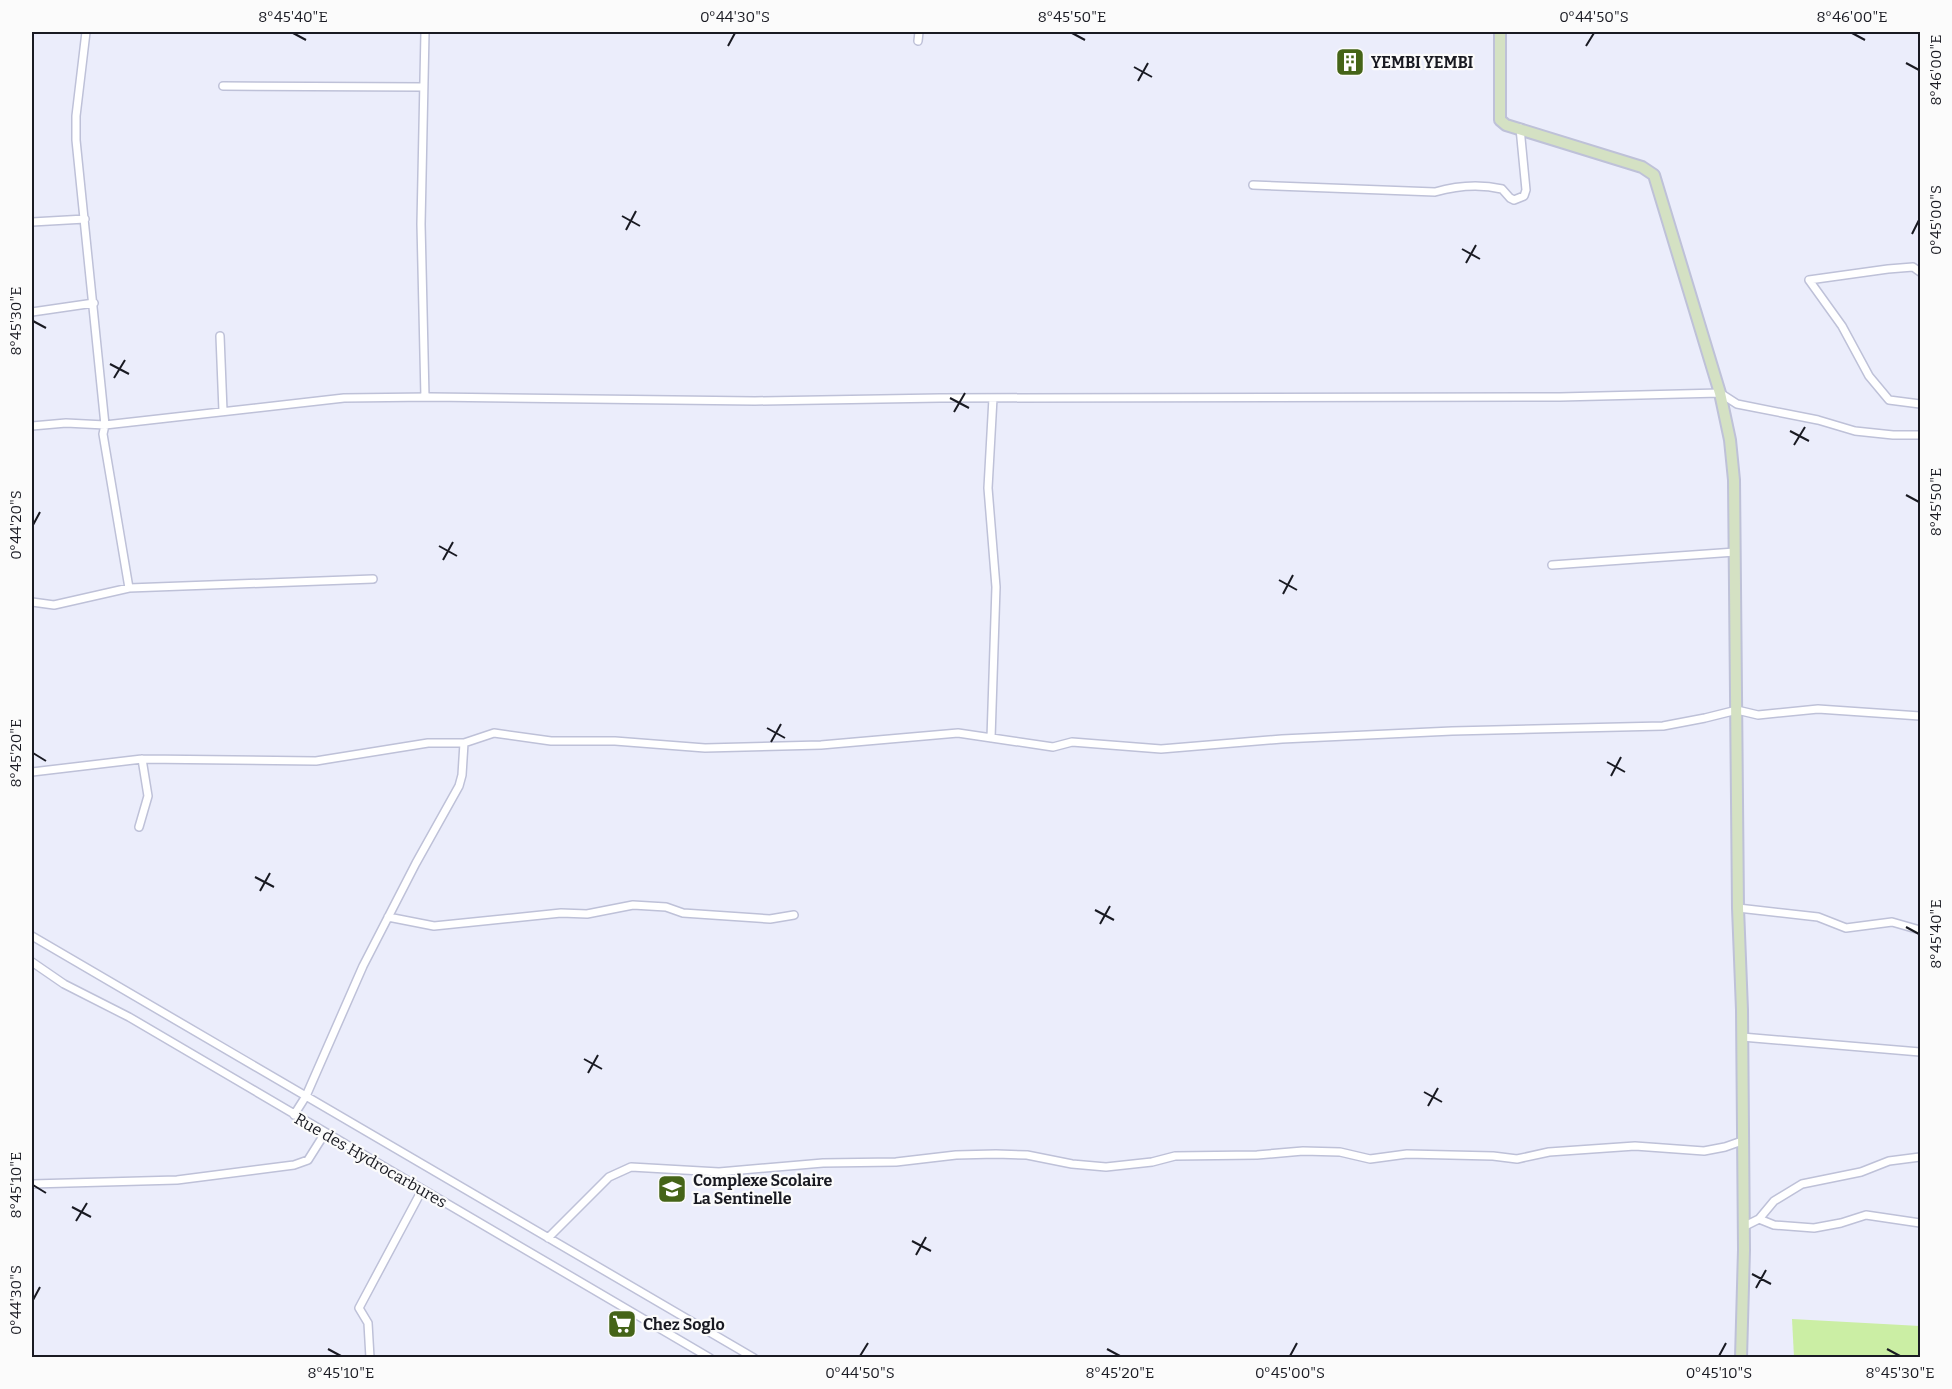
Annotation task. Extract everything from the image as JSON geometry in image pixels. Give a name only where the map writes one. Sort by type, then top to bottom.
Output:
[{"type":"street","points":[[86,32],[76,140],[94,303],[105,425],[103,434],[129,588]]},
{"type":"street","points":[[425,32],[422,224],[425,397]]},
{"type":"street","points":[[918,40],[919,32]]},
{"type":"street","points":[[1500,32],[1500,120],[1506,124],[1642,167],[1654,175],[1720,393],[1730,440],[1734,480],[1738,908],[1742,1036],[1741,1358]]},
{"type":"street","points":[[223,86],[423,87]]},
{"type":"street","points":[[1253,185],[1435,192],[1450,188],[1487,186],[1502,189],[1514,200],[1524,196],[1526,190],[1520,128]]},
{"type":"street","points":[[32,222],[85,219]]},
{"type":"street","points":[[1920,272],[1913,267],[1809,280],[1842,326],[1869,376],[1889,400],[1920,405]]},
{"type":"street","points":[[32,312],[94,303]]},
{"type":"street","points":[[220,336],[223,411]]},
{"type":"street","points":[[32,426],[66,423],[105,425],[344,398],[754,401],[993,398],[1397,398],[1720,393],[1737,404],[1818,420],[1855,431],[1920,435]]},
{"type":"street","points":[[991,738],[996,587],[988,488],[993,398]]},
{"type":"street","points":[[1552,565],[1735,552]]},
{"type":"street","points":[[32,602],[54,605],[129,588],[373,579]]},
{"type":"street","points":[[32,772],[142,759],[316,761],[428,743],[464,743],[494,733],[550,741],[615,741],[705,748],[821,745],[958,732],[1053,747],[1072,742],[1161,749],[1281,739],[1452,731],[1664,726],[1737,710],[1758,715],[1818,709],[1920,716]]},
{"type":"street","points":[[294,1115],[306,1096],[363,966],[459,786],[464,743]]},
{"type":"street","points":[[139,827],[148,796],[142,759]]},
{"type":"street","points":[[388,917],[434,926],[561,913],[587,914],[633,905],[666,907],[683,913],[770,919],[794,915]]},
{"type":"street","points":[[1738,908],[1818,917],[1846,928],[1892,922],[1920,930]]},
{"type":"street","points":[[32,936],[754,1358]]},
{"type":"street","name":"Rue des Hydrocarbures","points":[[32,962],[64,984],[129,1017],[710,1358]]},
{"type":"street","points":[[1742,1036],[1920,1052]]},
{"type":"street","points":[[32,1184],[177,1180],[294,1165],[308,1160],[325,1133]]},
{"type":"street","points":[[549,1238],[609,1177],[631,1167],[719,1172],[823,1163],[896,1162],[956,1155],[996,1154],[1027,1155],[1072,1164],[1106,1167],[1152,1162],[1175,1156],[1257,1155],[1303,1151],[1340,1152],[1370,1159],[1407,1154],[1492,1156],[1517,1159],[1549,1152],[1635,1146],[1704,1151],[1742,1141]]},
{"type":"street","points":[[1743,1227],[1759,1219],[1774,1201],[1802,1184],[1861,1172],[1889,1161],[1920,1157]]},
{"type":"street","points":[[370,1358],[368,1323],[359,1308],[422,1190]]},
{"type":"street","points":[[1759,1219],[1774,1225],[1814,1228],[1866,1215],[1920,1223]]},
{"type":"green space","points":[[1792,1319],[1920,1326],[1920,1357],[1794,1357]]},
{"type":"place","name":"YEMBI YEMBI","points":[[1350,62]]},
{"type":"place","name":"Complexe Scolaire La Sentinelle","points":[[672,1189]]},
{"type":"place","name":"Chez Soglo","points":[[622,1324]]}]
